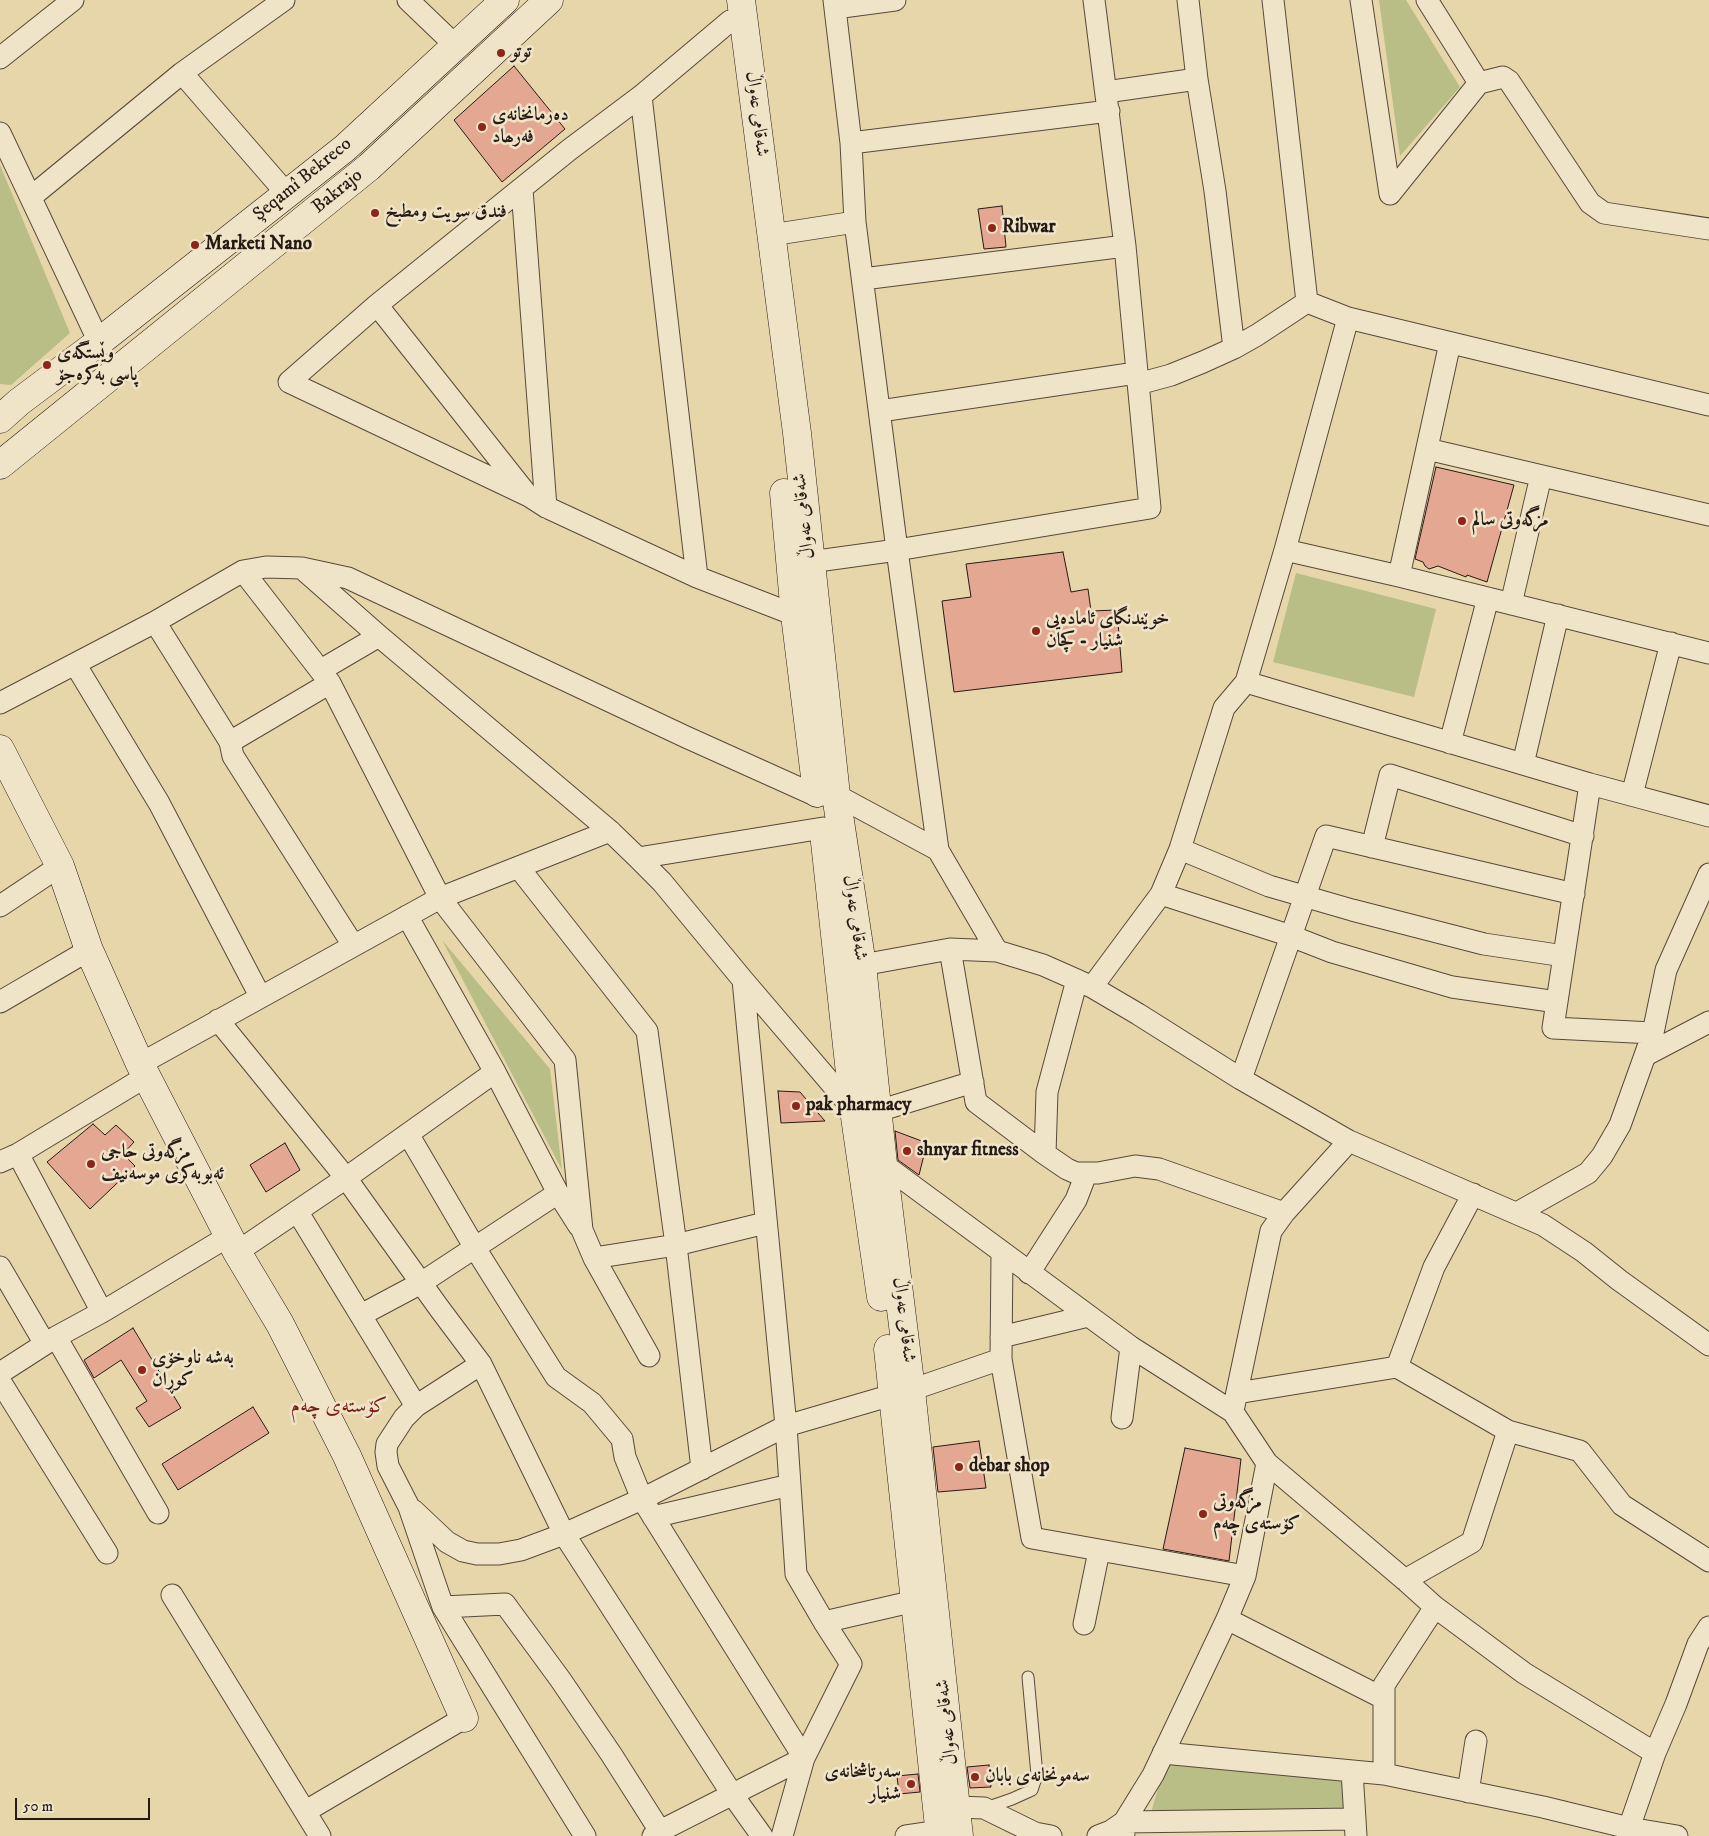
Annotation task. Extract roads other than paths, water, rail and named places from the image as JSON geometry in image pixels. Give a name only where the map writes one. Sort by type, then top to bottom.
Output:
[{"type":"main road","name":"Şeqamî Bekreco","points":[[6,407],[99,342],[345,148],[505,0]]},
{"type":"main road","name":"Bakrajo","points":[[0,465],[369,167],[550,0]]},
{"type":"main road","name":"شەقامی عەواڵ","points":[[733,7],[771,235],[797,434],[810,562],[827,796],[823,828],[866,1111],[957,1807],[946,1834]]},
{"type":"main road","name":"شەقامی عەواڵ","points":[[733,7],[779,434],[795,615],[827,796],[862,965],[866,1111]]},
{"type":"main road","points":[[0,749],[60,866],[89,950],[143,1070],[233,1244],[280,1324],[347,1456],[464,1718]]},
{"type":"main road","name":"شەقامی عەواڵ","points":[[902,1392],[915,1601],[946,1834]]},
{"type":"street","points":[[0,58],[73,0]]},
{"type":"street","points":[[31,197],[182,73],[284,0]]},
{"type":"street","points":[[408,0],[456,46]]},
{"type":"street","points":[[895,0],[835,4],[851,143],[855,222],[938,850],[997,950]]},
{"type":"street","points":[[810,562],[897,550],[1150,508],[1125,246],[1094,0]]},
{"type":"street","points":[[1188,0],[1196,79],[1215,191],[1234,348]]},
{"type":"street","points":[[1273,0],[1307,302]]},
{"type":"street","points":[[1361,0],[1390,194],[1479,83],[1503,77],[1509,81],[1590,203],[1604,214],[1709,229]]},
{"type":"street","points":[[1427,0],[1479,83]]},
{"type":"street","points":[[733,7],[641,96],[569,150],[522,190],[377,305],[289,382],[529,496],[546,507],[698,577],[795,615]]},
{"type":"street","points":[[182,73],[287,194]]},
{"type":"street","points":[[851,143],[1107,102],[1196,79]]},
{"type":"street","points":[[641,96],[698,577]]},
{"type":"street","points":[[0,133],[99,342]]},
{"type":"street","points":[[522,190],[546,507]]},
{"type":"street","points":[[771,235],[855,222]]},
{"type":"street","points":[[863,279],[1125,246]]},
{"type":"street","points":[[1307,302],[1348,318],[1709,405]]},
{"type":"street","points":[[880,411],[1137,378],[1187,368],[1234,348],[1307,302]]},
{"type":"street","points":[[377,305],[529,496]]},
{"type":"street","points":[[1045,1154],[1047,1092],[1084,984],[1161,894],[1180,849],[1224,708],[1246,682],[1285,550],[1348,318]]},
{"type":"street","points":[[1399,576],[1450,343]]},
{"type":"street","points":[[1427,449],[1709,515]]},
{"type":"street","points":[[1511,604],[1540,476]]},
{"type":"street","points":[[1285,550],[1399,576],[1709,653]]},
{"type":"street","points":[[0,703],[155,622],[242,571],[266,567],[302,568],[348,578],[686,737],[827,796],[938,850]]},
{"type":"street","points":[[302,568],[378,636],[610,831],[662,882],[743,980],[866,1111],[973,1082]]},
{"type":"street","points":[[242,571],[325,676],[440,898],[565,1060],[582,1230]]},
{"type":"street","points":[[1450,743],[1488,598]]},
{"type":"street","points":[[1523,764],[1558,615]]},
{"type":"street","points":[[155,622],[230,742],[234,756],[353,946]]},
{"type":"street","points":[[230,742],[325,676],[378,636]]},
{"type":"street","points":[[1632,795],[1671,643]]},
{"type":"street","points":[[75,664],[158,803],[260,996]]},
{"type":"street","points":[[1246,682],[1590,784],[1709,816]]},
{"type":"street","points":[[1372,846],[1390,775],[1582,836]]},
{"type":"street","points":[[1590,784],[1553,1028],[1653,1034]]},
{"type":"street","points":[[638,858],[823,828]]},
{"type":"street","points":[[102,1312],[9,1158],[218,1020],[440,898],[610,831]]},
{"type":"street","points":[[1241,1078],[1326,836],[1574,894]]},
{"type":"street","points":[[1180,849],[1269,886],[1352,910],[1484,944],[1564,956]]},
{"type":"street","points":[[1,904],[60,866]]},
{"type":"street","points":[[519,868],[647,1031],[676,1245],[702,1470]]},
{"type":"street","points":[[1517,1213],[1588,1173],[1602,1156],[1620,1125],[1653,1034],[1666,970],[1709,874]]},
{"type":"street","points":[[1161,894],[1291,936],[1332,952],[1452,987],[1557,1002]]},
{"type":"street","points":[[407,916],[496,1072],[558,1193],[582,1230],[594,1258],[649,1356]]},
{"type":"street","points":[[950,949],[976,1102],[1067,1169],[1086,1174],[1135,1166],[1159,1169],[1284,1213]]},
{"type":"street","points":[[862,965],[950,949],[997,950],[1043,965],[1084,984],[1138,1014],[1349,1142],[1517,1213],[1562,1237],[1709,1345]]},
{"type":"street","points":[[0,1002],[89,950]]},
{"type":"street","points":[[743,980],[786,1426],[796,1574],[851,1664],[804,1758],[782,1836]]},
{"type":"street","points":[[218,1020],[346,1178],[480,1364],[564,1534],[732,1794],[762,1836]]},
{"type":"street","points":[[1646,1055],[1709,1022]]},
{"type":"street","points":[[0,1373],[50,1341],[102,1312],[297,1211],[496,1072]]},
{"type":"street","points":[[408,1134],[475,1248],[556,1377],[592,1403],[622,1440],[624,1457],[647,1508],[804,1758]]},
{"type":"street","points":[[1235,1402],[1271,1232],[1284,1213],[1349,1142]]},
{"type":"street","points":[[872,1158],[1131,1347],[1235,1402],[1266,1463],[1435,1607],[1524,1673],[1655,1753]]},
{"type":"street","points":[[1029,1272],[1076,1200],[1086,1174]]},
{"type":"street","points":[[361,1315],[421,1283],[558,1193]]},
{"type":"street","points":[[1397,1367],[1434,1267],[1473,1194]]},
{"type":"street","points":[[297,1211],[416,1406]]},
{"type":"street","points":[[594,1258],[676,1245],[765,1223]]},
{"type":"street","points":[[1002,1252],[1001,1360],[1032,1538],[1245,1576]]},
{"type":"street","points":[[0,1267],[50,1341],[158,1513]]},
{"type":"street","points":[[1001,1337],[1088,1316]]},
{"type":"street","points":[[1122,1418],[1131,1347]]},
{"type":"street","points":[[647,1508],[702,1470],[786,1426],[902,1392],[1001,1360]]},
{"type":"street","points":[[480,1364],[416,1406],[394,1432],[387,1444],[388,1466],[410,1507],[443,1607],[585,1836]]},
{"type":"street","points":[[1235,1402],[1397,1367],[1508,1431],[1580,1451],[1622,1505],[1709,1561]]},
{"type":"street","points":[[0,1381],[107,1553]]},
{"type":"street","points":[[1405,1580],[1472,1542],[1508,1431]]},
{"type":"street","points":[[1124,1829],[1153,1775],[1227,1619],[1245,1576],[1266,1463]]},
{"type":"street","points":[[410,1507],[447,1542],[463,1551],[477,1554],[499,1554],[521,1550],[564,1534],[647,1508],[790,1486]]},
{"type":"street","points":[[1084,1624],[1098,1551]]},
{"type":"street","points":[[172,1595],[320,1836]]},
{"type":"street","points":[[824,1622],[915,1601]]},
{"type":"street","points":[[443,1607],[505,1604],[560,1679],[611,1754],[656,1833],[804,1758]]},
{"type":"street","points":[[1384,1774],[1384,1685],[1435,1607]]},
{"type":"street","points":[[1227,1619],[1384,1698]]},
{"type":"street","points":[[1617,1829],[1655,1753],[1676,1704],[1698,1644],[1709,1627]]},
{"type":"street","points":[[306,1811],[464,1718]]},
{"type":"street","points":[[1468,1792],[1476,1741]]},
{"type":"street","points":[[1163,1753],[1384,1774],[1468,1792],[1617,1829],[1677,1836]]},
{"type":"street","points":[[1098,1836],[1124,1829],[1355,1828],[1352,1771]]},
{"type":"street","points":[[957,1807],[984,1808],[1034,1832],[1051,1836]]},
{"type":"street","points":[[906,1836],[946,1834]]},
{"type":"lane","points":[[984,1808],[1032,1790],[1037,1775],[1028,1677]]},
{"type":"place","name":"توتو","points":[[501,53]]},
{"type":"place","name":"دەرمانخانەی فەرھاد","points":[[482,127]]},
{"type":"place","name":"فندق سويت ومطبخ","points":[[375,213]]},
{"type":"place","name":"Ribwar","points":[[992,228]]},
{"type":"place","name":"Marketi Nano","points":[[195,245]]},
{"type":"place","name":"وێستگەی پاسی بەکرەجۆ","points":[[47,365]]},
{"type":"place","name":"مزگەوتی سالم","points":[[1462,521]]},
{"type":"place","name":"خوێندنگای ئامادەیی شنیار - کچان","points":[[1036,631]]},
{"type":"place","name":"pak pharmacy","points":[[796,1106]]},
{"type":"place","name":"shnyar fitness","points":[[907,1151]]},
{"type":"place","name":"مزگەوتی حاجی ئەبوبەکری موسەنیف","points":[[91,1164]]},
{"type":"place","name":"بەشە ناوخۆی کوڕان","points":[[142,1370]]},
{"type":"place","name":"debar shop","points":[[959,1467]]},
{"type":"place","name":"مزگه‌وتی کۆستەی چەم","points":[[1203,1514]]},
{"type":"place","name":"سەمونخانەی بابان","points":[[975,1777]]},
{"type":"place","name":"سەرتاشخانەی شنیار","points":[[911,1784]]},
{"type":"district","name":"کۆستەی چەم","points":[[339,1408]]}]
